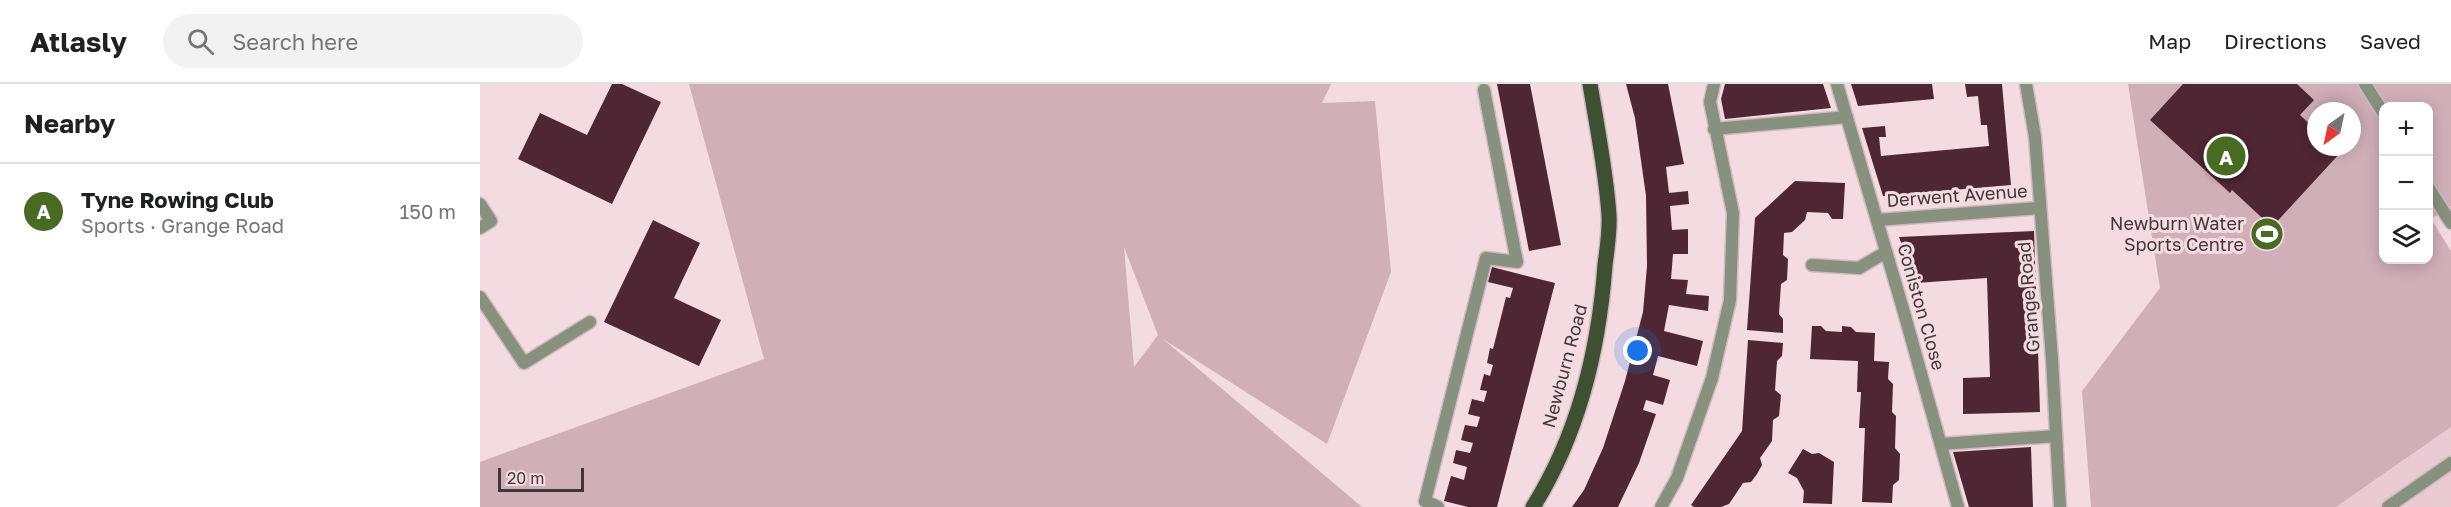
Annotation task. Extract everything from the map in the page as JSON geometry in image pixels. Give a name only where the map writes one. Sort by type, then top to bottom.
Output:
[{"type":"main road","name":"Newburn Road","points":[[1533,507],[1559,457],[1575,415],[1602,314],[1609,217],[1590,84]]},
{"type":"street","points":[[1661,507],[1677,478],[1713,378],[1730,300],[1732,213],[1710,102],[1714,84]]},
{"type":"street","name":"Coniston Close","points":[[1837,84],[1878,220],[1958,507]]},
{"type":"street","name":"Grange Road","points":[[2026,84],[2035,137],[2060,507]]},
{"type":"street","points":[[2365,84],[2379,106]]},
{"type":"street","points":[[1438,507],[1425,501],[1486,258],[1517,262],[1484,90]]},
{"type":"street","points":[[1714,129],[1847,117]]},
{"type":"street","points":[[2433,195],[2451,223]]},
{"type":"street","points":[[480,204],[491,221],[480,228]]},
{"type":"street","name":"Derwent Avenue","points":[[1878,220],[2039,208]]},
{"type":"street","points":[[1812,265],[1859,267],[1886,252]]},
{"type":"street","points":[[480,297],[524,363],[590,322]]},
{"type":"street","points":[[1941,444],[2056,436]]},
{"type":"street","points":[[2388,507],[2451,463]]},
{"type":"shaded area","points":[[689,84],[1331,84],[1322,103],[1375,101],[1391,272],[1327,444],[1163,339],[1362,507],[480,507],[480,462],[764,359]],"holes":[[[1124,247],[1158,335],[1134,367]]]},
{"type":"shaded area","points":[[2128,84],[2451,84],[2451,206],[2433,218],[2433,102],[2379,102],[2379,264],[2433,264],[2433,222],[2451,251],[2451,427],[2336,507],[2091,507],[2082,391],[2160,288]]},
{"type":"shaded area","points":[[2451,427],[2451,507],[2336,507]]},
{"type":"building","points":[[612,84],[622,84],[661,102],[612,204],[518,159],[540,113],[587,135]]},
{"type":"building","points":[[1497,84],[1530,84],[1561,245],[1529,251]]},
{"type":"building","points":[[1626,84],[1668,84],[1684,164],[1666,167],[1669,193],[1688,191],[1689,204],[1670,206],[1672,230],[1688,229],[1688,254],[1673,254],[1671,279],[1688,280],[1686,294],[1709,296],[1708,311],[1669,305],[1664,331],[1703,341],[1697,366],[1658,356],[1653,375],[1670,380],[1663,405],[1646,400],[1643,410],[1656,414],[1639,463],[1618,507],[1572,507],[1584,490],[1603,448],[1625,381],[1643,312],[1647,266],[1646,196],[1635,118]]},
{"type":"building","points":[[1725,84],[1823,84],[1831,108],[1725,119],[1721,99]]},
{"type":"building","points":[[1851,84],[1932,84],[1934,99],[1858,106]]},
{"type":"building","points":[[1965,84],[2002,84],[2011,185],[1883,196],[1862,128],[1885,126],[1886,137],[1879,137],[1881,156],[1989,146],[1987,125],[1981,125],[1978,96],[1967,97]]},
{"type":"building","points":[[2183,84],[2297,84],[2314,100],[2307,102],[2307,108],[2300,115],[2307,122],[2307,156],[2337,156],[2272,227],[2232,190],[2230,193],[2150,120]]},
{"type":"building","points":[[1795,181],[1845,183],[1843,219],[1832,219],[1828,213],[1807,212],[1805,220],[1792,232],[1784,233],[1783,255],[1788,259],[1787,280],[1781,284],[1779,314],[1783,319],[1783,333],[1747,330],[1755,218]]},
{"type":"building","points":[[653,220],[700,243],[674,298],[721,320],[699,366],[604,322]]},
{"type":"building","points":[[2034,231],[2040,412],[1963,414],[1963,378],[1990,377],[1987,278],[1916,283],[1899,237]]},
{"type":"building","points":[[1492,267],[1555,283],[1497,507],[1468,507],[1444,501],[1451,476],[1464,480],[1467,467],[1453,463],[1456,450],[1470,453],[1473,443],[1461,440],[1465,425],[1477,427],[1480,417],[1468,414],[1472,399],[1484,402],[1487,391],[1480,390],[1484,374],[1490,376],[1493,365],[1487,363],[1490,348],[1493,349],[1506,297],[1510,298],[1513,288],[1488,282]]},
{"type":"building","points":[[1812,326],[1821,326],[1826,331],[1842,332],[1842,326],[1851,327],[1856,332],[1875,333],[1874,361],[1889,362],[1888,379],[1893,384],[1892,412],[1896,416],[1895,448],[1900,454],[1899,480],[1893,485],[1892,503],[1862,502],[1865,428],[1859,428],[1861,392],[1857,392],[1858,361],[1810,359]]},
{"type":"building","points":[[1748,340],[1783,343],[1782,356],[1777,361],[1775,390],[1781,395],[1779,416],[1773,420],[1772,441],[1760,458],[1762,465],[1757,474],[1751,482],[1743,483],[1729,504],[1721,507],[1694,507],[1691,505],[1742,431]]},
{"type":"building","points":[[2031,447],[2033,507],[1969,507],[1953,452]]},
{"type":"building","points":[[1803,449],[1812,454],[1819,453],[1834,462],[1832,504],[1803,503],[1804,491],[1797,478],[1788,473]]},
{"type":"place","name":"Tyne Rowing Club","points":[[2226,156]]},
{"type":"place","name":"Newburn Water Sports Centre","points":[[2267,234]]}]
